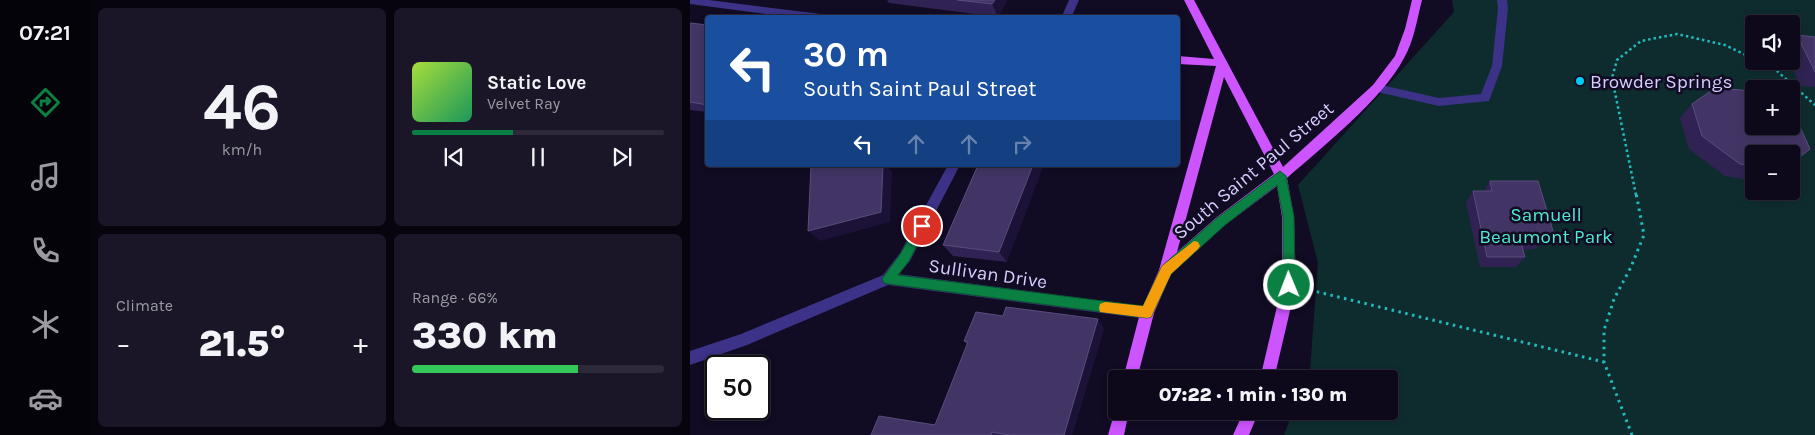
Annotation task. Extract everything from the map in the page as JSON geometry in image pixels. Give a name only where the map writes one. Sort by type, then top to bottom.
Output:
[{"type":"main road","points":[[1189,0],[1280,176],[1288,217],[1289,285],[1269,370]]},
{"type":"main road","name":"South Saint Paul Street","points":[[1132,370],[1147,313],[1166,270],[1221,221],[1280,176],[1377,88],[1400,57],[1410,29],[1417,0]]},
{"type":"main road","points":[[1180,60],[1222,63]]},
{"type":"main road","points":[[1166,270],[1222,63]]},
{"type":"main road","points":[[1116,435],[1120,420]]},
{"type":"main road","points":[[1241,435],[1248,420]]},
{"type":"street","points":[[690,0],[806,15]]},
{"type":"street","points":[[1067,15],[1074,0]]},
{"type":"street","points":[[1377,88],[1439,102],[1485,98],[1497,66],[1503,8],[1502,0]]},
{"type":"street","points":[[690,358],[742,340],[888,279],[905,257],[953,167]]},
{"type":"street","name":"Sullivan Drive","points":[[888,279],[1147,313]]},
{"type":"path","points":[[1632,435],[1604,362],[1604,330],[1614,299],[1631,267],[1644,235],[1612,78],[1617,60],[1641,41],[1678,34],[1725,45],[1745,55]]},
{"type":"path","points":[[1775,70],[1815,104]]},
{"type":"path","points":[[1289,285],[1604,362]]},
{"type":"green space","name":"Samuell Beaumont Park","points":[[1452,0],[1815,0],[1815,435],[1284,435],[1290,420],[1398,420],[1398,370],[1310,370],[1318,263],[1298,185],[1454,12]]},
{"type":"building","points":[[957,0],[995,0],[992,4]]},
{"type":"building","points":[[690,23],[705,25],[705,104],[690,102]]},
{"type":"building","points":[[1800,35],[1815,37],[1815,72],[1800,41]]},
{"type":"building","points":[[1715,88],[1745,90],[1745,135],[1800,135],[1800,127],[1810,149],[1800,157],[1800,145],[1745,145],[1745,165],[1740,164],[1702,136],[1692,104]]},
{"type":"building","points":[[811,167],[883,167],[881,212],[808,231]]},
{"type":"building","points":[[977,167],[1032,167],[999,252],[943,245]]},
{"type":"building","points":[[1490,181],[1538,181],[1554,234],[1543,234],[1544,239],[1520,239],[1525,257],[1487,257],[1473,191],[1492,191]]},
{"type":"building","points":[[1006,307],[1098,319],[1064,435],[1010,435],[992,432],[991,435],[871,435],[879,416],[935,425],[968,342],[964,341],[976,312],[1003,316]]},
{"type":"slow traffic","points":[[1105,308],[1147,313],[1166,270],[1194,246]]},
{"type":"place","name":"Browder Springs","points":[[1580,81]]},
{"type":"route","points":[[922,226],[905,257],[888,279],[1147,313],[1166,270],[1221,221],[1280,176],[1288,217],[1289,285]]}]
